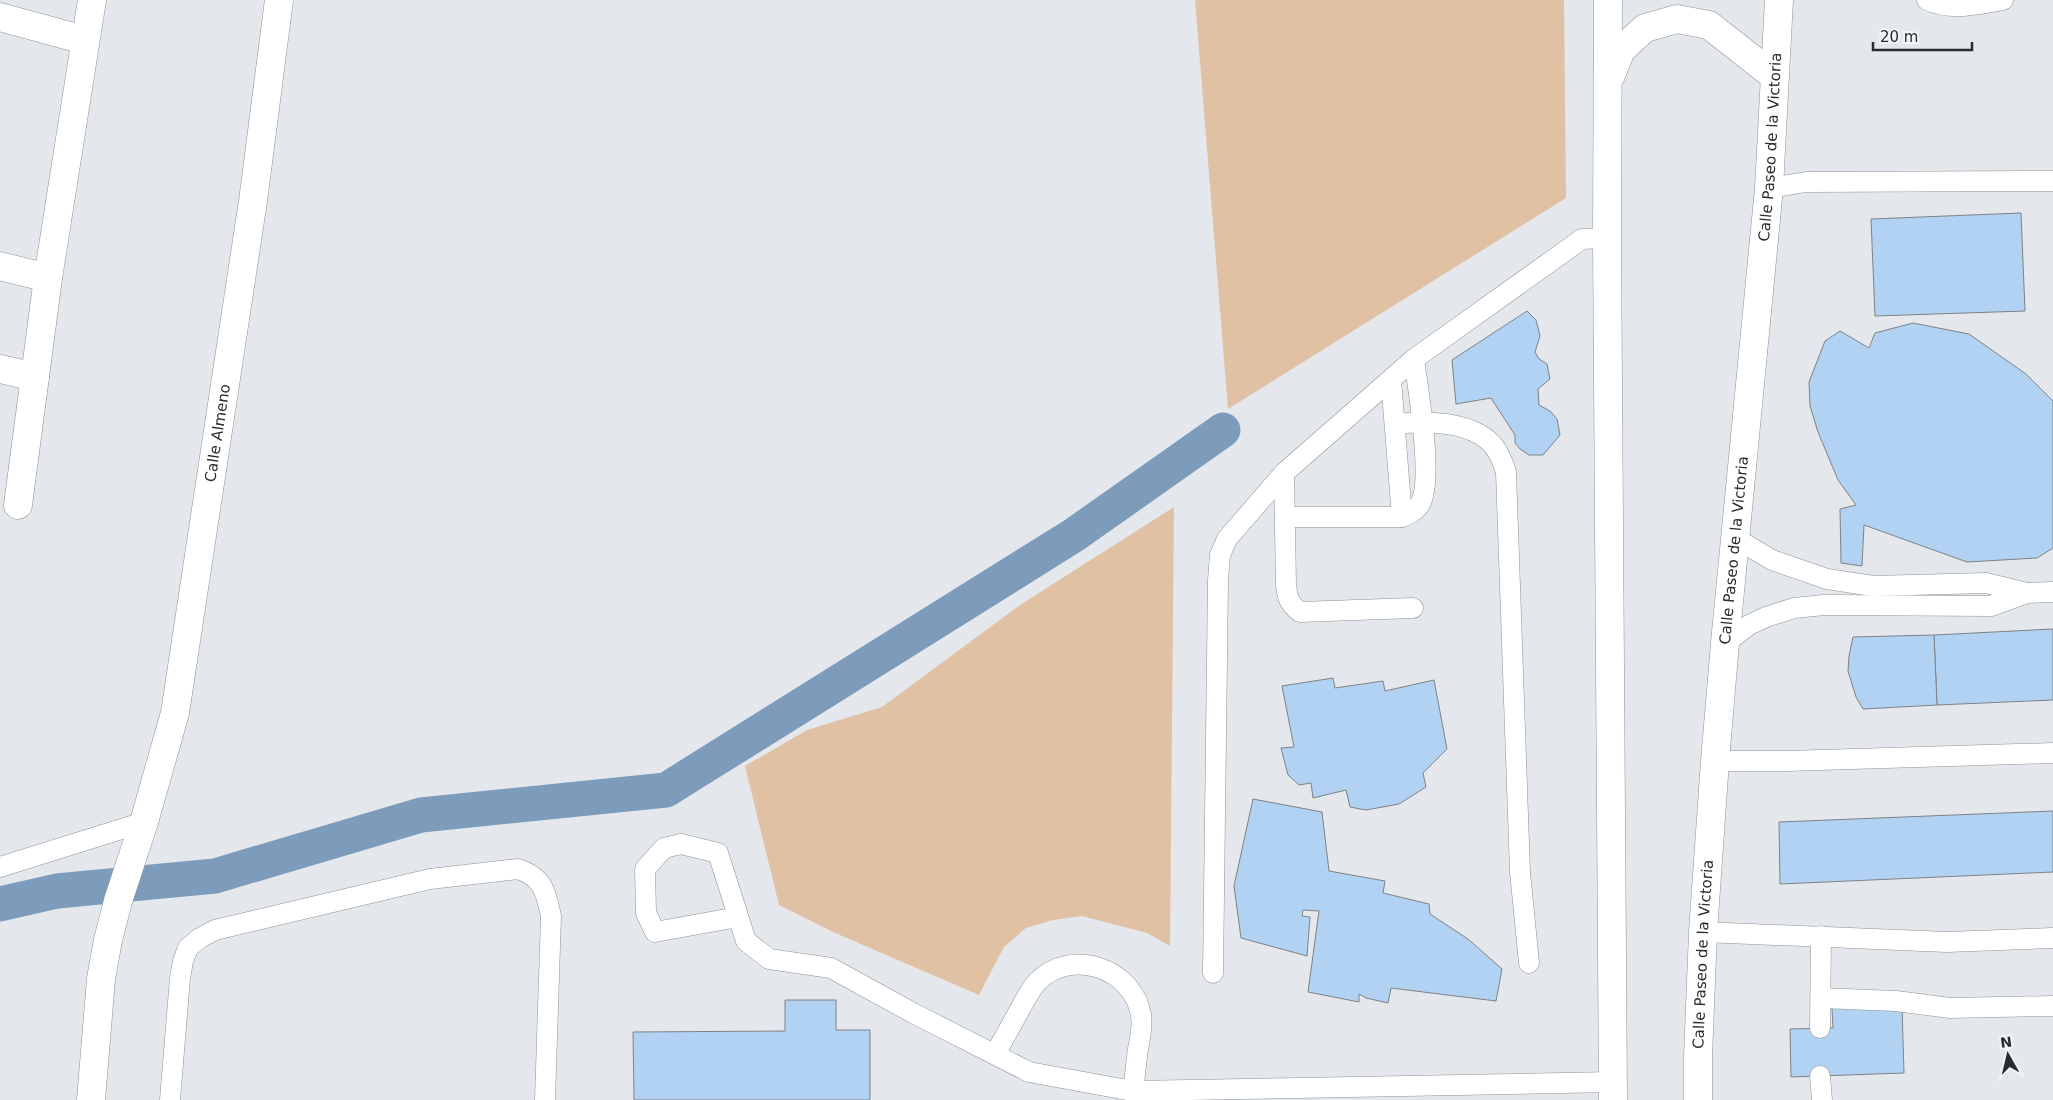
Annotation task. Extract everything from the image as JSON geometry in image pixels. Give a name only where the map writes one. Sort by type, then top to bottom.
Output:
[{"type":"main road","points":[[18,505],[48,278],[84,40],[92,0]]},
{"type":"main road","name":"Calle Almeno","points":[[91,1100],[102,980],[108,940],[175,713],[253,200],[279,0]]},
{"type":"main road","points":[[1608,0],[1607,238],[1613,1091]]},
{"type":"main road","name":"Calle Paseo de la Victoria","points":[[1698,1100],[1703,932],[1715,760],[1724,643],[1769,188],[1779,0]]},
{"type":"main road","points":[[0,17],[84,40]]},
{"type":"main road","points":[[1609,80],[1621,50],[1645,28],[1677,19],[1710,25],[1774,76]]},
{"type":"main road","points":[[0,266],[48,278]]},
{"type":"main road","points":[[0,369],[35,377]]},
{"type":"lane","points":[[1927,0],[1945,7],[1963,7],[2003,0]]},
{"type":"lane","points":[[1769,188],[1806,182],[2053,181]]},
{"type":"lane","points":[[1213,973],[1218,580],[1220,555],[1227,539],[1284,473],[1414,360],[1582,239],[1607,238]]},
{"type":"lane","points":[[1284,517],[1402,517],[1414,512],[1424,495],[1426,480],[1422,421],[1414,360]]},
{"type":"lane","points":[[1391,380],[1402,517]]},
{"type":"lane","points":[[1394,424],[1422,421],[1440,423],[1477,432],[1492,444],[1501,457],[1506,472],[1520,872],[1529,963]]},
{"type":"lane","points":[[1284,473],[1286,584],[1287,596],[1291,605],[1300,612],[1413,608]]},
{"type":"lane","points":[[1735,538],[1772,560],[1827,579],[1873,586],[1986,583],[2027,593],[2053,592]]},
{"type":"lane","points":[[1873,586],[1873,607]]},
{"type":"lane","points":[[1724,643],[1749,625],[1794,608],[1824,605],[1873,607],[1992,606],[2027,593]]},
{"type":"lane","points":[[1715,760],[1787,762],[2053,753]]},
{"type":"lane","points":[[0,867],[144,822]]},
{"type":"lane","points":[[738,917],[655,932],[646,913],[645,869],[664,848],[681,844],[718,853],[746,941],[769,959],[831,968],[913,1013],[1029,1072],[1133,1091],[1613,1091]]},
{"type":"lane","points":[[170,1100],[180,978],[188,948],[200,938],[215,930],[430,879],[518,869],[532,873],[541,884],[547,897],[551,916],[545,1100]]},
{"type":"lane","points":[[1703,932],[1947,942],[2053,938]]},
{"type":"lane","points":[[1820,1028],[1821,936]]},
{"type":"lane","points":[[995,1054],[1028,993],[1039,980],[1052,971],[1068,965],[1085,964],[1102,968],[1128,986],[1136,1000],[1141,1016],[1142,1032],[1133,1091]]},
{"type":"lane","points":[[1820,998],[1896,1001],[1950,1008],[2053,1006]]},
{"type":"lane","points":[[1820,1076],[1822,1100]]},
{"type":"shaded area","points":[[1195,0],[1564,0],[1566,198],[1228,409]]},
{"type":"shaded area","points":[[1174,507],[1170,946],[1147,933],[1082,916],[1053,920],[1026,928],[1004,947],[979,995],[833,932],[779,905],[745,766],[807,730],[882,707],[1020,605]]},
{"type":"building","points":[[2021,213],[2025,311],[1875,316],[1871,219]]},
{"type":"building","points":[[1527,311],[1536,320],[1540,336],[1535,352],[1539,359],[1547,364],[1550,379],[1538,389],[1539,405],[1550,411],[1557,419],[1560,435],[1543,455],[1529,455],[1520,449],[1515,443],[1515,435],[1491,398],[1456,404],[1452,360]]},
{"type":"building","points":[[1913,323],[1969,334],[2026,374],[2053,401],[2053,548],[2037,558],[1967,562],[1864,525],[1862,566],[1841,563],[1840,509],[1856,505],[1838,480],[1818,432],[1810,406],[1809,382],[1825,341],[1840,331],[1869,348],[1875,333]]},
{"type":"building","points":[[2053,629],[2053,700],[1937,705],[1934,635]]},
{"type":"building","points":[[1934,635],[1937,705],[1863,709],[1856,697],[1848,671],[1853,637]]},
{"type":"building","points":[[1333,678],[1335,688],[1383,681],[1385,691],[1434,680],[1447,749],[1423,773],[1426,787],[1399,804],[1366,810],[1350,807],[1346,790],[1313,798],[1311,783],[1299,785],[1288,775],[1281,748],[1294,747],[1282,686]]},
{"type":"building","points":[[1253,799],[1322,812],[1329,871],[1385,881],[1383,893],[1429,904],[1430,914],[1468,939],[1502,969],[1496,1001],[1391,988],[1388,1003],[1366,998],[1359,994],[1359,1002],[1308,992],[1319,911],[1303,910],[1302,916],[1310,917],[1307,956],[1241,938],[1234,886]]},
{"type":"building","points":[[2053,811],[2053,872],[1780,884],[1779,822]]},
{"type":"building","points":[[785,1000],[836,1000],[836,1030],[870,1030],[870,1100],[634,1100],[633,1032],[785,1031]]},
{"type":"building","points":[[1902,1006],[1904,1073],[1791,1077],[1790,1029],[1833,1028],[1832,1008]]},
{"type":"waterway","points":[[0,904],[57,891],[215,876],[421,815],[666,790],[1074,535],[1223,430]]}]
